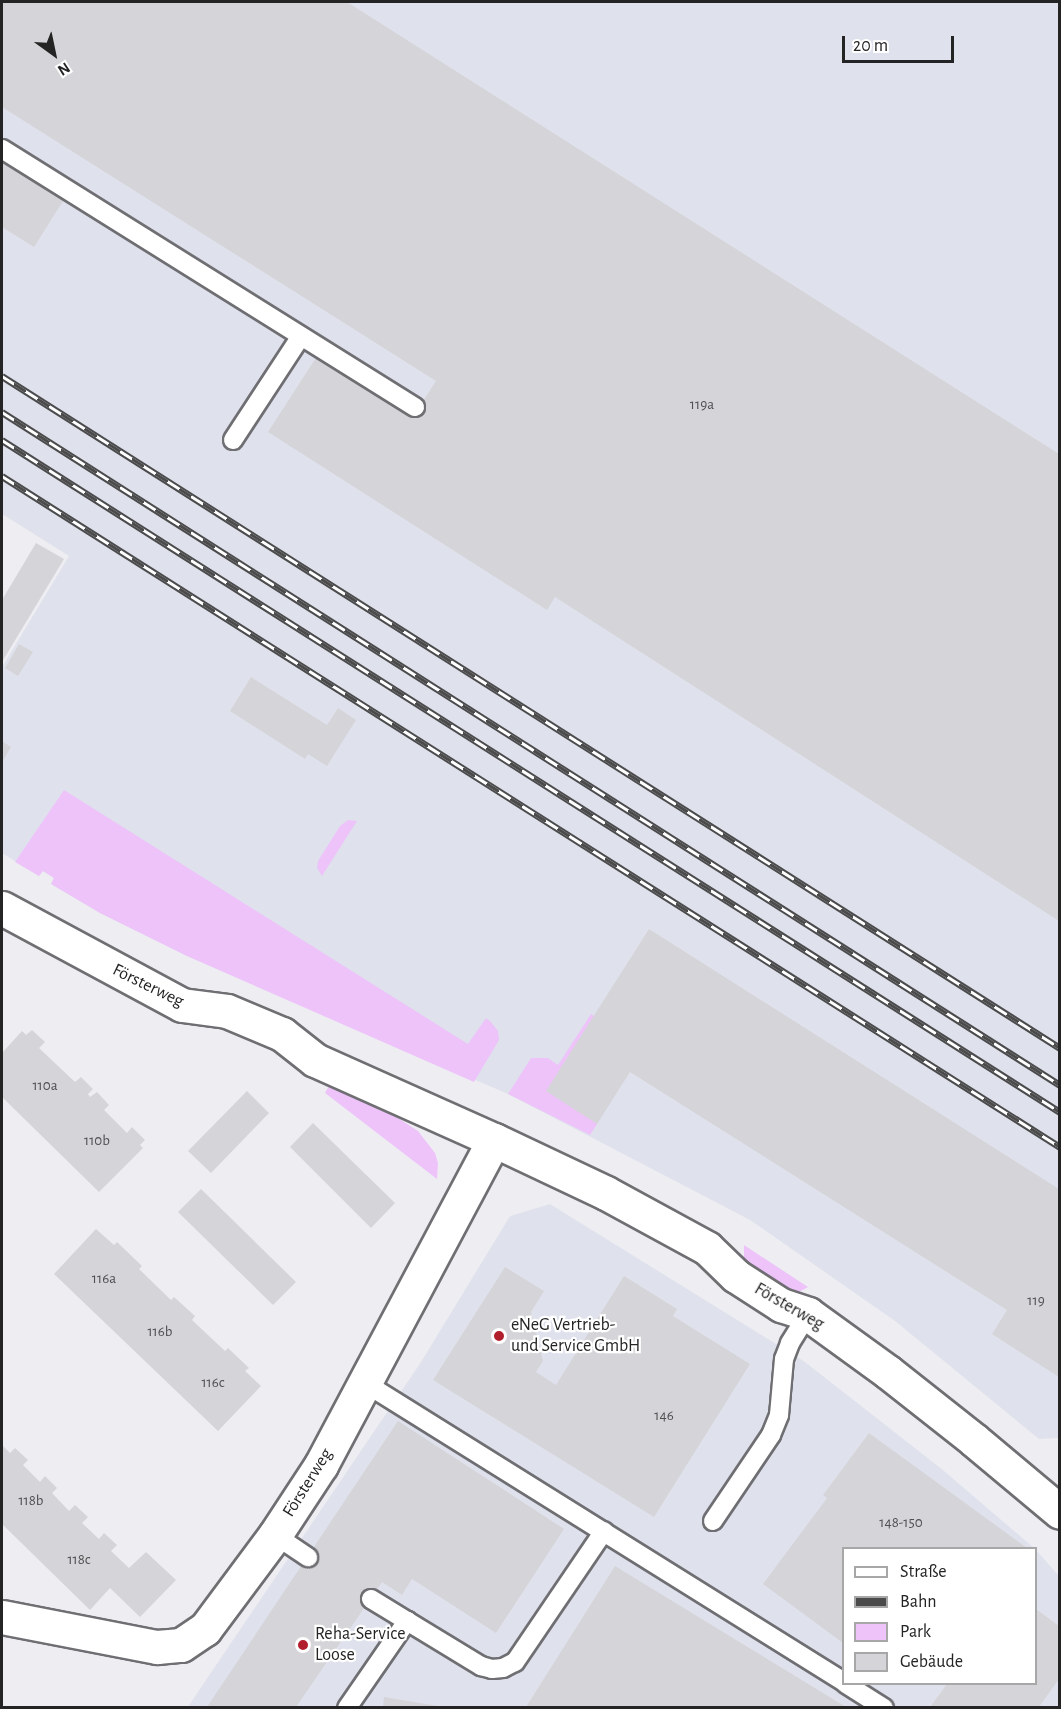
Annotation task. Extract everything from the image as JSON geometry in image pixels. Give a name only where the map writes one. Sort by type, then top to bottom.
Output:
[{"type":"street","name":"Försterweg","points":[[2,908],[182,1005],[227,1011],[282,1034],[315,1060],[494,1140],[606,1193],[679,1232],[707,1248],[736,1276],[782,1305],[808,1314],[974,1440],[1059,1512]]},
{"type":"street","name":"Försterweg","points":[[2,1617],[157,1647],[181,1645],[205,1629],[275,1535],[321,1466],[494,1140]]},
{"type":"lane","points":[[2,149],[414,407]]},
{"type":"lane","points":[[233,440],[301,336]]},
{"type":"lane","points":[[714,1521],[771,1436],[779,1414],[784,1359],[790,1343],[808,1314]]},
{"type":"lane","points":[[365,1383],[842,1681]]},
{"type":"lane","points":[[371,1599],[482,1666],[492,1669],[503,1668],[515,1662],[523,1653],[604,1531]]},
{"type":"lane","points":[[275,1535],[308,1557]]},
{"type":"lane","points":[[347,1707],[407,1620]]},
{"type":"lane","points":[[848,1685],[884,1707]]},
{"type":"shaded area","points":[[2,2],[1059,2],[1059,1438],[1039,1439],[895,1321],[750,1220],[508,1094],[187,956],[100,913],[51,884],[54,878],[43,871],[39,876],[2,853],[2,667],[69,556],[2,514]]},
{"type":"shaded area","points":[[550,1204],[805,1362],[943,1470],[1033,1547],[842,1547],[842,1685],[1037,1685],[1037,1551],[1059,1576],[1059,1707],[187,1708],[421,1362],[510,1216]]},
{"type":"green space","points":[[64,790],[468,1044],[486,1018],[498,1031],[499,1040],[474,1082],[187,956],[100,913],[51,884],[54,878],[43,871],[39,876],[15,862]]},
{"type":"green space","points":[[348,820],[357,821],[322,876],[317,868],[318,861],[340,826]]},
{"type":"green space","points":[[591,1014],[594,1016],[597,1124],[590,1135],[508,1094],[531,1058],[548,1058],[558,1065]]},
{"type":"green space","points":[[329,1086],[384,1109],[418,1131],[435,1153],[438,1163],[437,1179],[325,1093]]},
{"type":"green space","points":[[744,1245],[808,1287],[788,1298],[744,1269]]},
{"type":"building","points":[[2,2],[347,2],[1059,454],[1059,921],[555,597],[547,610],[268,432],[317,356],[412,418],[436,381],[2,107]]},
{"type":"building","points":[[2,159],[65,198],[34,247],[2,227]]},
{"type":"building","points":[[36,543],[64,559],[2,662],[2,600]]},
{"type":"building","points":[[19,644],[33,652],[18,676],[5,668]]},
{"type":"building","points":[[251,677],[327,725],[338,708],[356,720],[327,766],[308,754],[305,759],[230,711]]},
{"type":"building","points":[[2,741],[11,747],[2,762]]},
{"type":"building","points":[[649,929],[1059,1189],[1059,1377],[992,1334],[1007,1310],[630,1072],[597,1124],[546,1091]]},
{"type":"building","points":[[32,1030],[45,1042],[39,1048],[75,1082],[81,1077],[93,1089],[88,1094],[90,1097],[97,1092],[109,1105],[104,1110],[127,1133],[132,1127],[145,1140],[140,1145],[143,1148],[99,1192],[2,1097],[2,1053],[22,1031],[26,1035]]},
{"type":"building","points":[[247,1091],[269,1113],[211,1173],[188,1151]]},
{"type":"building","points":[[313,1123],[395,1203],[371,1228],[290,1147]]},
{"type":"building","points":[[201,1189],[296,1282],[273,1305],[178,1212]]},
{"type":"building","points":[[96,1229],[114,1245],[117,1242],[142,1266],[139,1269],[171,1300],[174,1297],[195,1316],[192,1320],[225,1351],[228,1348],[249,1368],[245,1371],[261,1386],[218,1431],[54,1274]]},
{"type":"building","points":[[505,1267],[544,1291],[531,1312],[543,1361],[536,1372],[556,1385],[624,1276],[677,1309],[673,1316],[750,1364],[654,1517],[433,1380]]},
{"type":"building","points":[[398,1421],[564,1529],[496,1633],[412,1579],[402,1595],[382,1582],[296,1707],[207,1707]]},
{"type":"building","points":[[869,1433],[1026,1547],[842,1547],[842,1642],[763,1584],[827,1498],[823,1495]]},
{"type":"building","points":[[2,1445],[10,1453],[15,1448],[28,1460],[23,1465],[40,1482],[45,1476],[57,1488],[52,1493],[69,1511],[75,1505],[88,1517],[82,1523],[99,1539],[104,1533],[117,1545],[111,1551],[129,1568],[146,1552],[176,1580],[140,1617],[110,1588],[90,1610],[2,1524]]},
{"type":"building","points":[[615,1566],[846,1707],[526,1707]]},
{"type":"building","points":[[1037,1610],[1059,1626],[1059,1679],[1039,1707],[930,1707],[946,1685],[1037,1685]]},
{"type":"building","points":[[384,1697],[438,1706],[438,1707],[383,1707]]},
{"type":"railway","points":[[2,376],[1060,1048]]},
{"type":"railway","points":[[2,412],[1060,1085]]},
{"type":"railway","points":[[2,440],[1060,1112]]},
{"type":"railway","points":[[2,476],[1060,1147]]},
{"type":"place","name":"eNeG Vertrieb- und Service GmbH","points":[[499,1336]]},
{"type":"place","name":"Reha-Service Loose","points":[[303,1645]]}]
